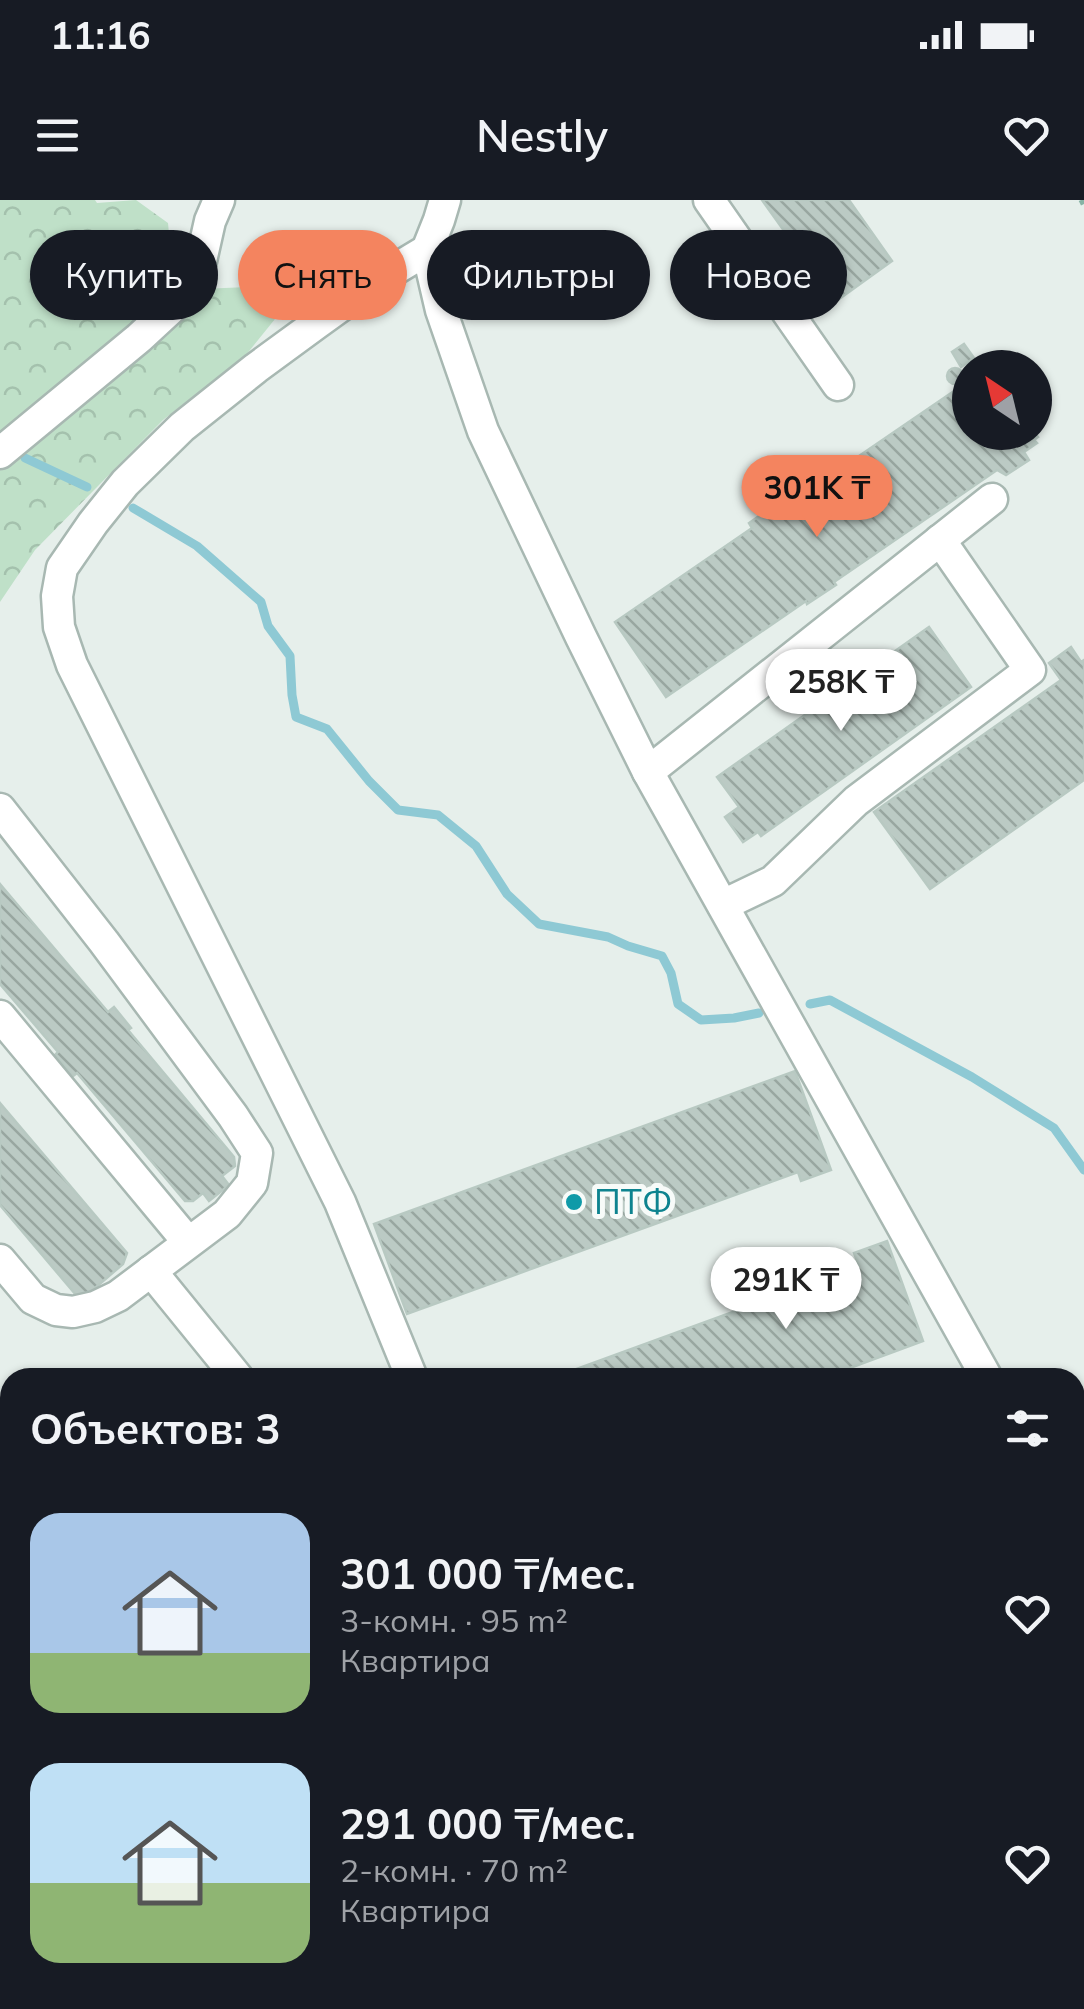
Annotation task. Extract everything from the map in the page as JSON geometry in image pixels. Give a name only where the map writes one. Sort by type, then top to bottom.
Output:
[{"type":"lane","points":[[0,452],[178,302],[200,262],[210,221],[220,200]]},
{"type":"lane","points":[[408,1368],[340,1202],[72,665],[59,627],[57,596],[62,568],[125,483],[182,427],[256,368],[374,282],[426,250],[444,200]]},
{"type":"lane","points":[[709,200],[838,385]]},
{"type":"lane","points":[[426,250],[441,310],[483,431],[580,638],[648,772],[981,1368]]},
{"type":"lane","points":[[648,772],[992,499]]},
{"type":"lane","points":[[722,905],[774,881],[856,801],[1030,670],[940,540]]},
{"type":"lane","points":[[0,809],[104,942],[256,1153],[252,1183],[227,1214],[118,1296],[94,1308],[56,1310],[33,1299],[0,1260]]},
{"type":"lane","points":[[0,1016],[188,1242]]},
{"type":"lane","points":[[151,1271],[230,1368]]},
{"type":"green space","points":[[0,200],[136,200],[168,223],[169,230],[30,230],[30,320],[137,320],[0,434]]},
{"type":"green space","points":[[238,287],[238,320],[274,320],[246,355],[163,420],[35,550],[0,602],[0,470],[167,320],[218,320],[218,288]]},
{"type":"building","points":[[762,200],[849,200],[892,261],[847,293],[847,230],[783,230]]},
{"type":"building","points":[[952,392],[952,450],[1027,450],[1024,452],[1029,460],[1006,475],[997,470],[834,582],[836,585],[807,604],[806,601],[666,697],[615,622],[752,528],[749,523],[776,504],[780,510]]},
{"type":"building","points":[[929,627],[971,687],[761,836],[758,832],[743,842],[725,817],[739,807],[717,777]]},
{"type":"building","points":[[1071,647],[1081,662],[1084,660],[1084,780],[930,889],[874,812],[1061,680],[1049,663]]},
{"type":"building","points":[[0,884],[108,1012],[114,1007],[131,1028],[128,1030],[234,1157],[235,1166],[222,1176],[229,1185],[209,1201],[203,1193],[193,1201],[185,1201],[77,1073],[73,1076],[55,1055],[58,1052],[0,984]]},
{"type":"building","name":"ПТФ","points":[[795,1071],[831,1170],[801,1181],[798,1172],[407,1314],[374,1224]]},
{"type":"building","points":[[0,1103],[127,1253],[123,1264],[88,1294],[76,1295],[0,1205]]},
{"type":"building","name":"ПТФ","points":[[887,1241],[923,1341],[850,1368],[579,1368],[859,1266],[854,1253]]},
{"type":"waterway","points":[[25,458],[87,487]]},
{"type":"waterway","points":[[133,508],[197,546],[261,602],[268,626],[290,656],[296,717],[327,729],[398,810],[438,815],[476,846],[507,894],[539,924],[608,937],[662,956],[671,973],[678,1004],[701,1020],[759,1013]]},
{"type":"waterway","points":[[810,1004],[830,1000],[972,1077],[1054,1128],[1084,1170]]},
{"type":"place","name":"ПТФ","points":[[574,1202]]}]
